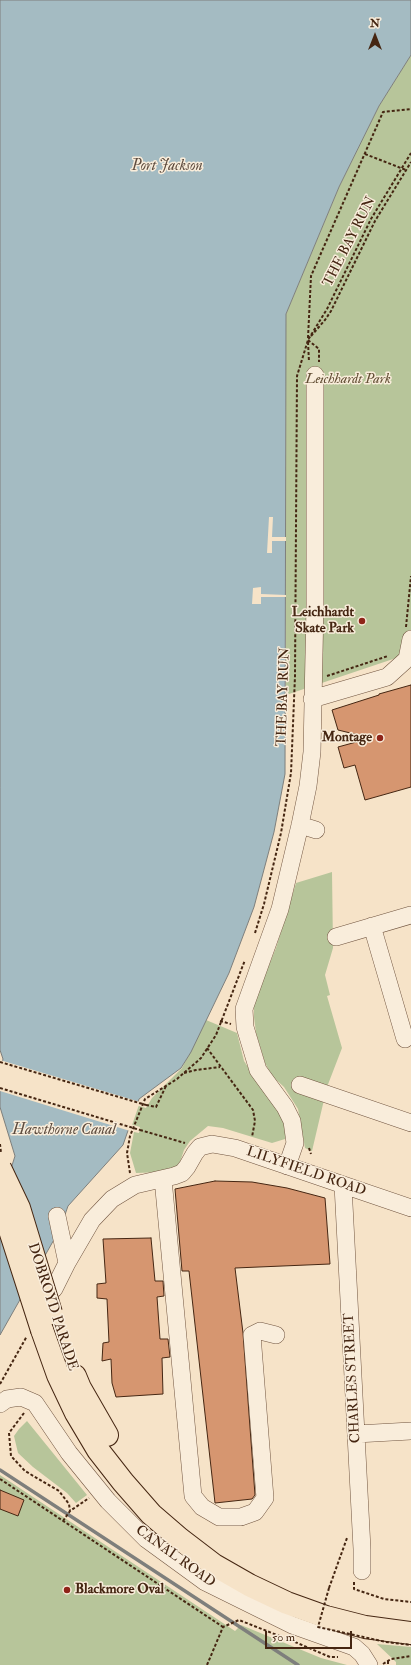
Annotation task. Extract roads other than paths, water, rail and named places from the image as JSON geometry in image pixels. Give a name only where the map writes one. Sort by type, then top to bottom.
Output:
[{"type":"highway","name":"DOBROYD PARADE","points":[[0,1168],[19,1208],[32,1248],[58,1375],[76,1414],[98,1450],[151,1514],[214,1565],[249,1585],[287,1603],[326,1617],[365,1627],[411,1633]]},
{"type":"highway","name":"DOBROYD PARADE","points":[[0,1204],[46,1322],[62,1347],[80,1388],[100,1425],[128,1465],[150,1492],[180,1521],[213,1546],[249,1569],[285,1587],[328,1602],[366,1612],[411,1618]]},
{"type":"street","points":[[287,1166],[295,1143],[294,1129],[290,1114],[258,1070],[245,1027],[244,1009],[308,828],[308,786],[312,752],[315,605],[315,375]]},
{"type":"street","points":[[312,699],[387,677],[404,657],[408,635]]},
{"type":"street","points":[[336,937],[411,915]]},
{"type":"street","points":[[372,926],[405,1039]]},
{"type":"street","points":[[300,1085],[411,1123]]},
{"type":"street","name":"LILYFIELD ROAD","points":[[163,1179],[182,1173],[188,1167],[195,1153],[200,1147],[212,1144],[223,1145],[411,1208]]},
{"type":"street","points":[[54,1289],[66,1263],[92,1220],[102,1208],[120,1193],[136,1185],[163,1179],[193,1496],[202,1507],[219,1517],[241,1517],[255,1512],[265,1498],[252,1335],[260,1331],[276,1336]]},
{"type":"street","name":"CHARLES STREET","points":[[343,1185],[362,1572]]},
{"type":"street","points":[[57,1216],[66,1263]]},
{"type":"street","name":"CANAL ROAD","points":[[0,1404],[7,1399],[20,1397],[35,1403],[69,1454],[108,1501],[146,1539],[205,1582],[292,1625],[354,1647],[362,1654],[370,1665]]},
{"type":"street","points":[[356,1434],[411,1431]]},
{"type":"water","name":"Port Jackson","points":[[0,0],[411,0],[411,55],[379,106],[339,187],[286,314],[285,774],[274,832],[254,907],[229,973],[191,1052],[181,1068],[139,1099],[123,1145],[68,1206],[60,1229],[0,1335],[0,1203],[15,1156],[0,1107],[0,1072],[3,1059],[0,1050]]},
{"type":"waterway","points":[[0,1470],[298,1665]]},
{"type":"place","name":"Leichhardt Skate Park","points":[[362,621]]},
{"type":"place","name":"Montage","points":[[380,738]]},
{"type":"place","name":"Blackmore Oval","points":[[67,1590]]},
{"type":"park label","name":"Leichhardt Park","points":[[348,380]]},
{"type":"water label","name":"Hawthorne Canal","points":[[64,1131]]}]
